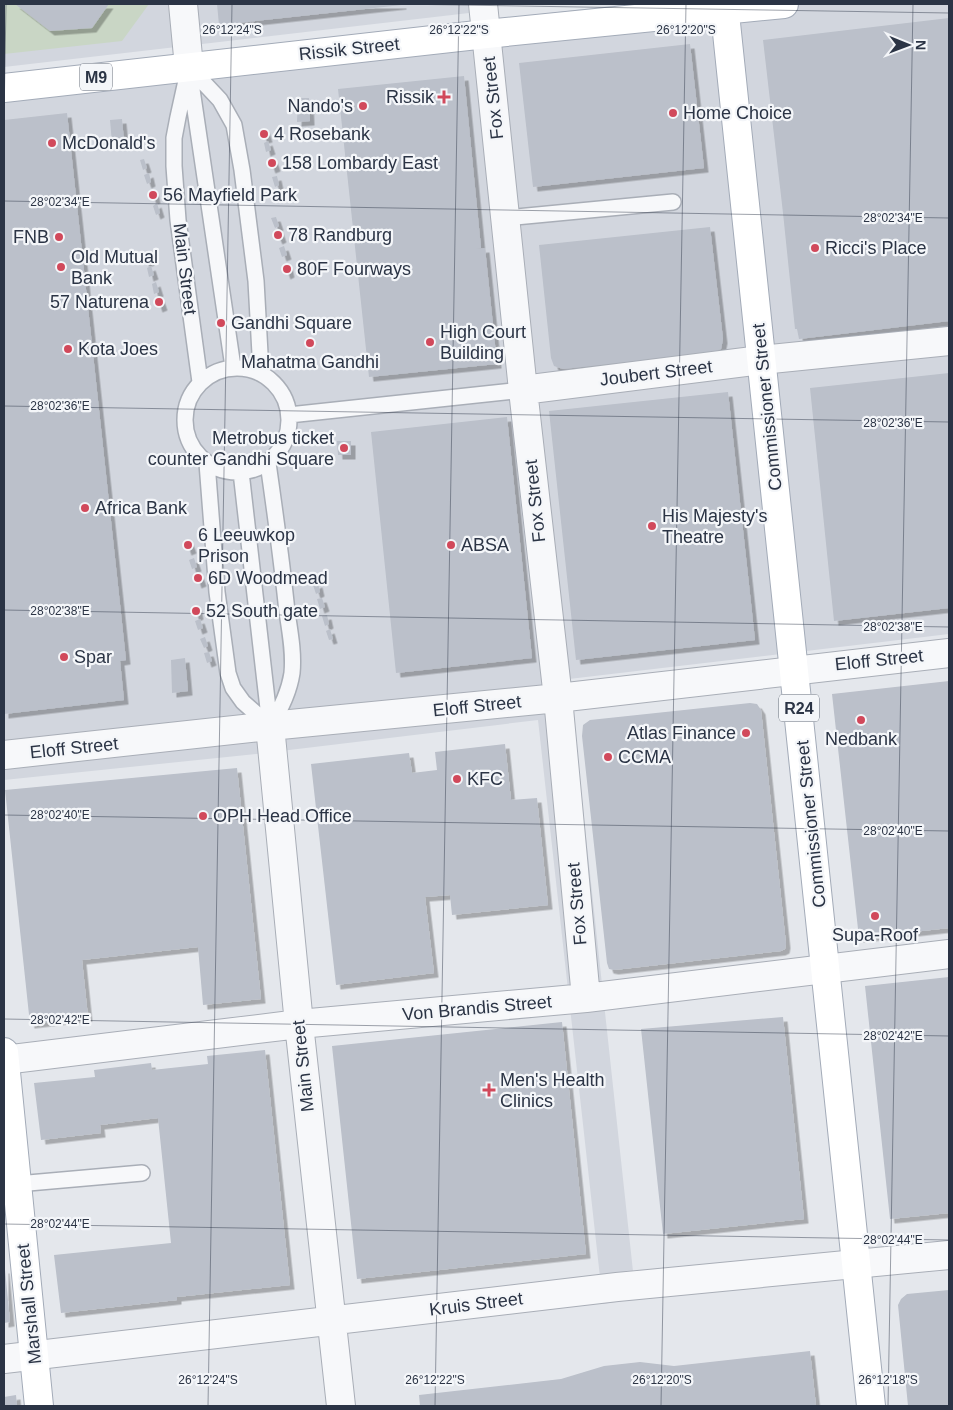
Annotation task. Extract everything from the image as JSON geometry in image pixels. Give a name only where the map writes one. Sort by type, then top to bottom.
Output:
[{"type":"main road","name":"Rissik Street","points":[[4,88],[725,7],[784,4]]},
{"type":"main road","name":"Commissioner Street","points":[[725,7],[871,1406]]},
{"type":"main road","name":"Marshall Street","points":[[4,1058],[39,1406]]},
{"type":"street","name":"Main Street","points":[[183,4],[189,67]]},
{"type":"street","name":"Fox Street","points":[[483,4],[523,390],[558,698],[586,998]]},
{"type":"street","name":"Joubert Street","points":[[523,390],[762,360],[949,341]]},
{"type":"street","name":"Eloff Street","points":[[4,755],[270,726],[558,698],[949,653]]},
{"type":"street","name":"Main Street","points":[[270,726],[299,1024],[341,1406]]},
{"type":"street","name":"Von Brandis Street","points":[[4,1058],[299,1024],[586,998],[949,954]]},
{"type":"street","name":"Kruis Street","points":[[4,1359],[617,1287],[949,1255]]},
{"type":"lane","points":[[189,67],[233,367]]},
{"type":"lane","points":[[189,67],[220,100],[234,125],[242,170],[256,281],[261,372]]},
{"type":"lane","name":"Main Street","points":[[189,67],[177,124],[174,166],[178,220],[200,382]]},
{"type":"lane","points":[[505,218],[673,202]]},
{"type":"lane","points":[[233,367],[248,368],[261,372],[275,383],[285,398],[289,415],[288,433],[280,450],[268,463],[255,469],[241,472],[224,470],[207,463],[192,447],[184,427],[185,411],[190,395],[200,382],[221,369],[233,367]]},
{"type":"lane","name":"Joubert Street","points":[[289,415],[523,390]]},
{"type":"lane","points":[[207,463],[217,592],[228,673],[234,688],[243,702],[270,726]]},
{"type":"lane","points":[[268,463],[292,651],[292,672],[287,695],[270,726]]},
{"type":"lane","points":[[241,472],[270,726]]},
{"type":"lane","points":[[17,1184],[142,1173]]},
{"type":"shaded area","points":[[4,4],[468,4],[469,13],[4,67]]},
{"type":"shaded area","points":[[628,4],[949,4],[949,634],[569,679],[636,1299],[603,1304],[538,720],[256,754],[4,780],[4,75]]},
{"type":"green space","points":[[4,4],[149,4],[122,41],[4,54]]},
{"type":"building","points":[[15,4],[109,4],[92,28],[50,31]]},
{"type":"building","points":[[217,4],[402,4],[402,5],[219,25]]},
{"type":"building","points":[[949,18],[949,321],[799,339],[797,329],[795,329],[763,40]]},
{"type":"building","points":[[690,44],[704,168],[533,187],[519,63]]},
{"type":"building","points":[[464,76],[481,248],[476,249],[485,248],[497,364],[369,377],[338,89]]},
{"type":"building","points":[[298,98],[309,98],[310,121],[297,122]]},
{"type":"building","points":[[67,113],[126,660],[120,661],[124,700],[4,714],[4,120]]},
{"type":"building","points":[[122,119],[124,141],[112,143],[110,120]]},
{"type":"building","name":"4 Rosebank","points":[[265,128],[268,138],[263,139],[260,130]]},
{"type":"building","points":[[268,141],[271,150],[266,152],[264,143]]},
{"type":"building","name":"158 Lombardy East","points":[[273,158],[276,167],[271,169],[268,160]]},
{"type":"building","name":"56 Mayfield Park","points":[[144,159],[147,168],[143,170],[140,160]]},
{"type":"building","points":[[149,173],[151,182],[147,184],[144,175]]},
{"type":"building","points":[[277,176],[279,185],[275,187],[272,177]]},
{"type":"building","name":"56 Mayfield Park","points":[[154,189],[156,199],[152,200],[149,191]]},
{"type":"building","points":[[157,203],[160,213],[156,215],[153,206]]},
{"type":"building","name":"78 Randburg","points":[[276,217],[279,226],[275,228],[271,218]]},
{"type":"building","points":[[710,227],[723,339],[721,349],[712,353],[563,369],[554,366],[551,358],[539,245]]},
{"type":"building","name":"78 Randburg","points":[[279,229],[282,238],[278,240],[274,231]]},
{"type":"building","points":[[284,246],[287,255],[282,257],[279,248]]},
{"type":"building","name":"56 Mayfield Park","points":[[147,252],[150,261],[145,263],[142,254]]},
{"type":"building","name":"80F Fourways","points":[[288,264],[290,273],[286,275],[283,266]]},
{"type":"building","name":"57 Naturena","points":[[151,266],[154,275],[149,277],[147,268]]},
{"type":"building","points":[[156,282],[159,292],[154,294],[152,284]]},
{"type":"building","name":"57 Naturena","points":[[160,297],[163,306],[158,308],[155,298]]},
{"type":"building","points":[[949,373],[949,608],[834,621],[810,388]]},
{"type":"building","name":"His Majesty's Theatre","points":[[728,392],[755,640],[576,660],[549,411]]},
{"type":"building","name":"ABSA","points":[[507,417],[532,658],[396,673],[371,432]]},
{"type":"building","name":"Metrobus ticket counter Gandhi Square","points":[[337,441],[351,441],[351,455],[338,455]]},
{"type":"building","name":"6 Leeuwkop Prison","points":[[189,540],[192,549],[187,551],[184,541]]},
{"type":"building","points":[[194,558],[197,567],[192,569],[189,560]]},
{"type":"building","name":"6D Woodmead","points":[[199,573],[202,582],[197,584],[194,574]]},
{"type":"building","points":[[318,583],[320,592],[316,594],[313,585]]},
{"type":"building","points":[[322,598],[325,607],[320,609],[317,599]]},
{"type":"building","name":"52 South gate","points":[[197,605],[199,615],[195,617],[192,607]]},
{"type":"building","points":[[327,615],[329,624],[325,626],[322,616]]},
{"type":"building","name":"52 South gate","points":[[200,619],[203,628],[198,630],[195,621]]},
{"type":"building","points":[[330,629],[333,639],[329,640],[326,631]]},
{"type":"building","name":"52 South gate","points":[[205,637],[208,646],[204,648],[200,639]]},
{"type":"building","name":"52 South gate","points":[[209,652],[212,661],[207,663],[204,653]]},
{"type":"building","points":[[185,658],[188,691],[172,693],[171,660]]},
{"type":"building","points":[[949,681],[949,928],[859,938],[832,694]]},
{"type":"building","points":[[750,703],[757,704],[761,710],[785,949],[614,970],[609,969],[582,736],[583,725],[590,720]]},
{"type":"building","points":[[505,744],[511,800],[537,798],[548,905],[452,915],[450,895],[425,897],[434,973],[336,985],[311,764],[409,753],[412,773],[437,770],[435,752]]},
{"type":"building","points":[[237,768],[261,999],[203,1005],[198,947],[82,960],[88,1017],[30,1024],[5,790]]},
{"type":"building","points":[[949,977],[949,1213],[890,1219],[865,986]]},
{"type":"building","points":[[783,1017],[804,1219],[663,1234],[641,1029]]},
{"type":"building","points":[[562,1022],[586,1254],[357,1279],[332,1046]]},
{"type":"building","points":[[265,1050],[290,1285],[177,1297],[177,1300],[61,1313],[54,1255],[171,1243],[158,1118],[100,1125],[101,1133],[41,1140],[34,1083],[95,1077],[94,1070],[151,1063],[152,1070],[208,1064],[207,1056]]},
{"type":"building","points":[[4,1269],[10,1322],[4,1323]]},
{"type":"building","points":[[949,1290],[949,1406],[908,1406],[898,1305],[907,1294]]},
{"type":"building","points":[[810,1351],[816,1406],[420,1406],[419,1395],[561,1379],[604,1366],[640,1362],[674,1366]]},
{"type":"building","points":[[16,1395],[17,1406],[4,1406],[4,1397]]},
{"type":"place","name":"Rissik","points":[[444,97]]},
{"type":"place","name":"Nando's","points":[[363,106]]},
{"type":"place","name":"Home Choice","points":[[673,113]]},
{"type":"place","name":"4 Rosebank","points":[[264,134]]},
{"type":"place","name":"McDonald's","points":[[52,143]]},
{"type":"place","name":"158 Lombardy East","points":[[272,163]]},
{"type":"place","name":"56 Mayfield Park","points":[[153,195]]},
{"type":"place","name":"78 Randburg","points":[[278,235]]},
{"type":"place","name":"FNB","points":[[59,237]]},
{"type":"place","name":"Ricci's Place","points":[[815,248]]},
{"type":"place","name":"Old Mutual Bank","points":[[61,267]]},
{"type":"place","name":"80F Fourways","points":[[287,269]]},
{"type":"place","name":"57 Naturena","points":[[159,302]]},
{"type":"place","name":"Gandhi Square","points":[[221,323]]},
{"type":"place","name":"High Court Building","points":[[430,342]]},
{"type":"place","name":"Mahatma Gandhi","points":[[310,343]]},
{"type":"place","name":"Kota Joes","points":[[68,349]]},
{"type":"place","name":"Metrobus ticket counter Gandhi Square","points":[[344,448]]},
{"type":"place","name":"Africa Bank","points":[[85,508]]},
{"type":"place","name":"His Majesty's Theatre","points":[[652,526]]},
{"type":"place","name":"6 Leeuwkop Prison","points":[[188,545]]},
{"type":"place","name":"ABSA","points":[[451,545]]},
{"type":"place","name":"6D Woodmead","points":[[198,578]]},
{"type":"place","name":"52 South gate","points":[[196,611]]},
{"type":"place","name":"Spar","points":[[64,657]]},
{"type":"place","name":"Nedbank","points":[[861,720]]},
{"type":"place","name":"Atlas Finance","points":[[746,733]]},
{"type":"place","name":"CCMA","points":[[608,757]]},
{"type":"place","name":"KFC","points":[[457,779]]},
{"type":"place","name":"OPH Head Office","points":[[203,816]]},
{"type":"place","name":"Supa-Roof","points":[[875,916]]},
{"type":"place","name":"Men's Health Clinics","points":[[489,1090]]}]
